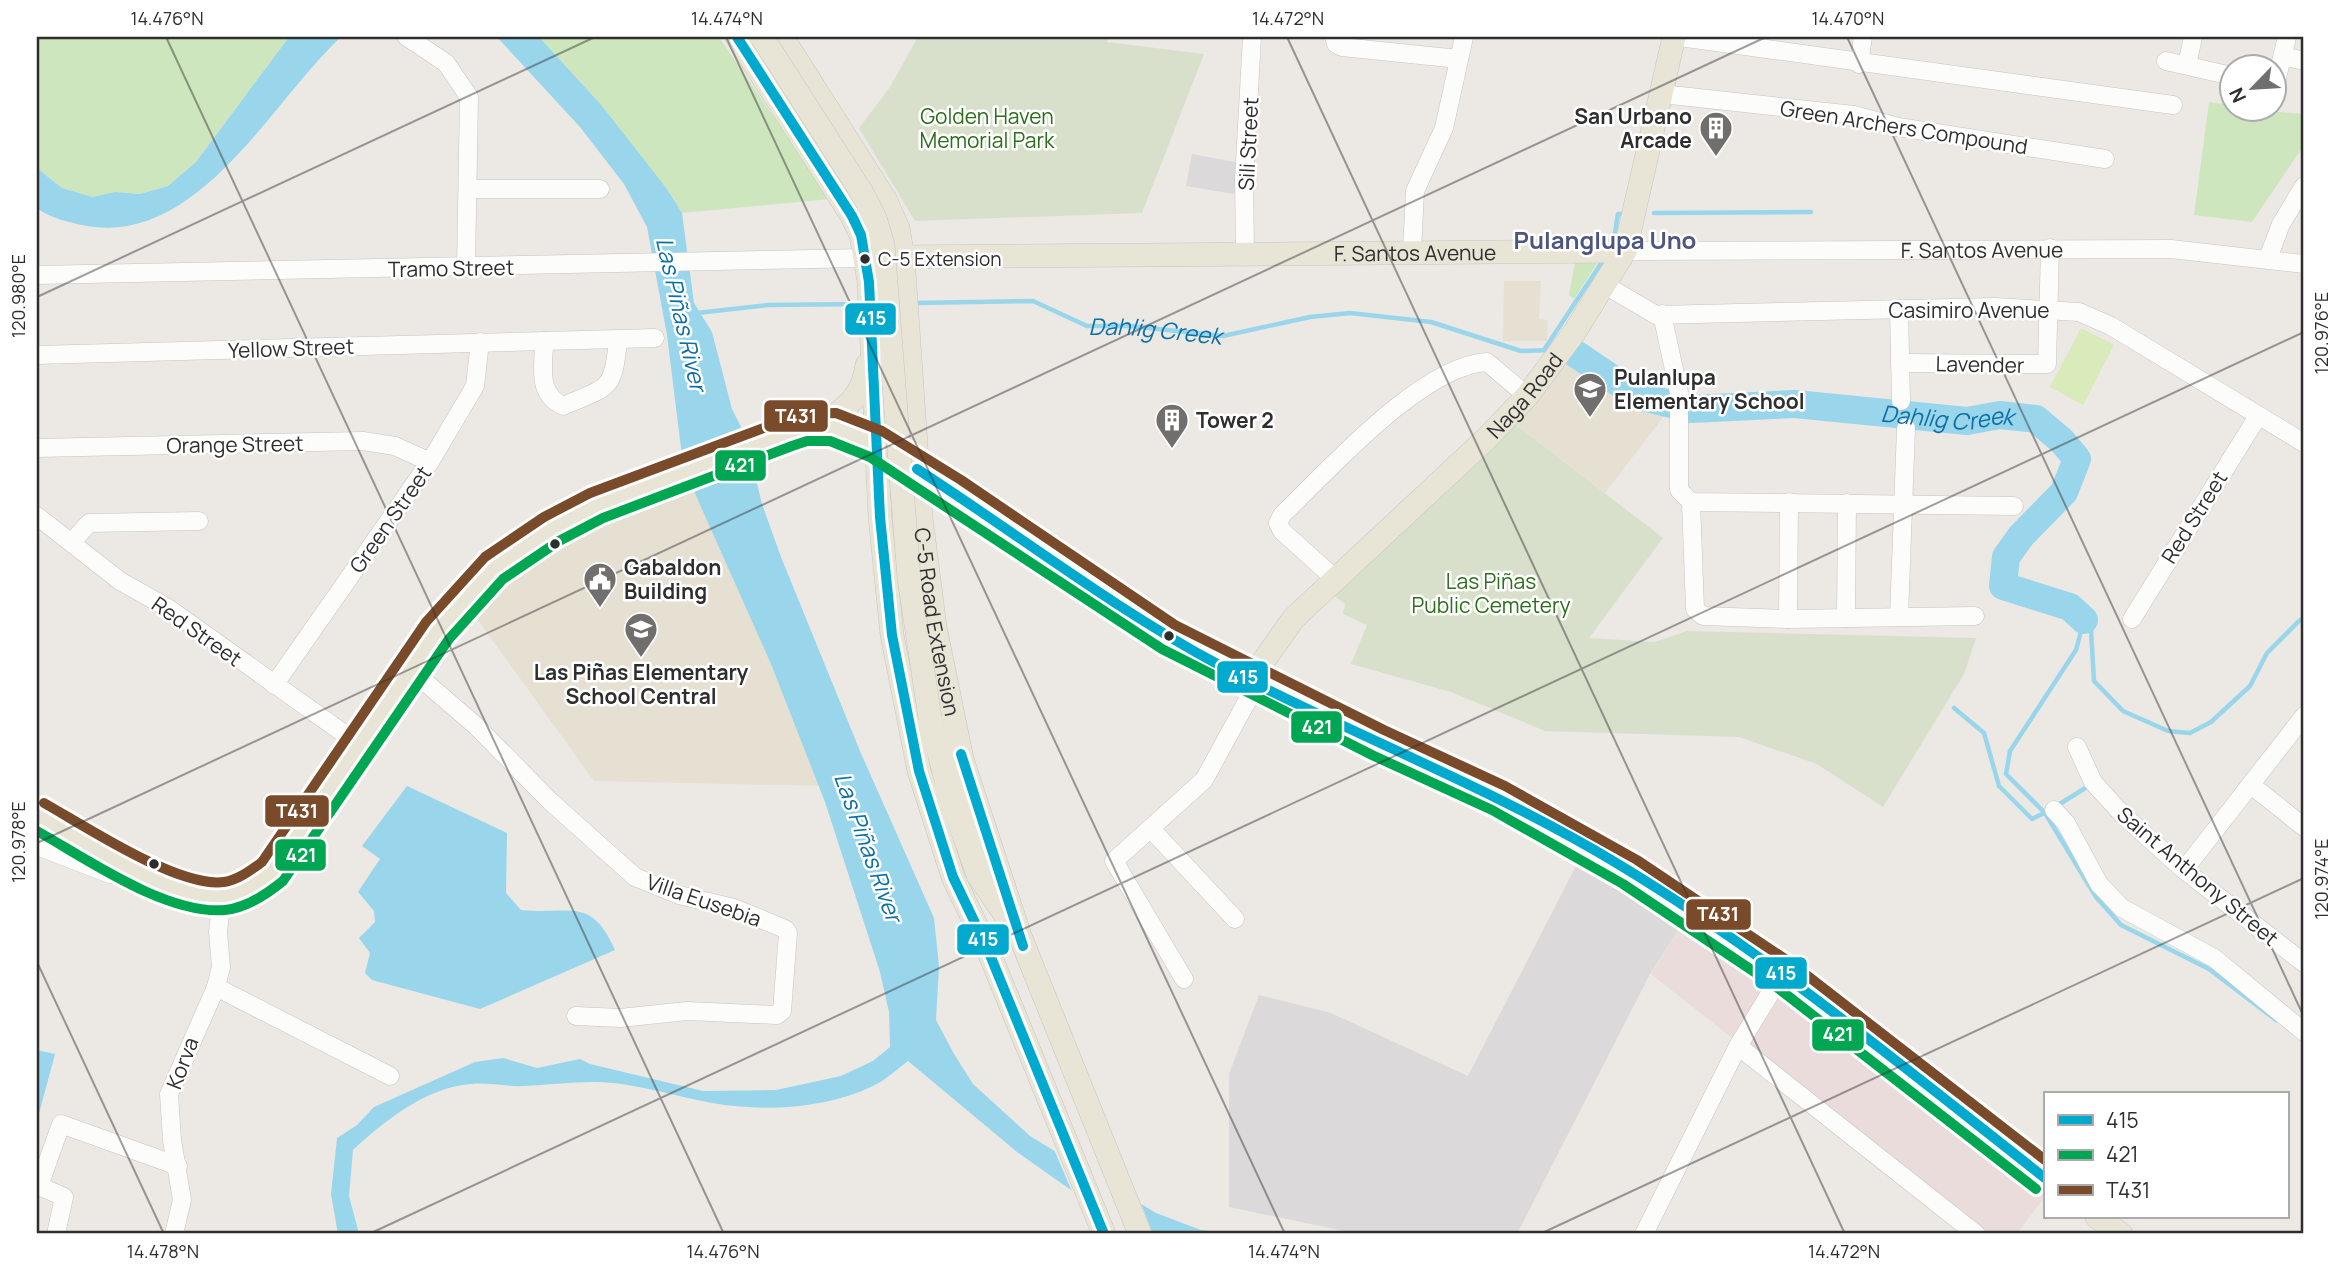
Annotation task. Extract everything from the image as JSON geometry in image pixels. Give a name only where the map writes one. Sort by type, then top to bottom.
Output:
[{"type":"main road","name":"C-5 Road Extension","points":[[737,37],[852,216],[861,235],[869,282],[876,444],[892,635],[919,771],[953,877],[988,950],[1102,1230]]},
{"type":"main road","name":"C-5 Road Extension","points":[[762,37],[862,193],[875,218],[883,246],[909,578],[930,718],[950,795],[978,875],[988,950]]},
{"type":"main road","name":"C-5 Road Extension","points":[[782,37],[887,201],[898,228],[905,281],[917,469],[935,627],[952,716],[975,801],[1020,936],[1140,1234]]},
{"type":"main road","name":"Naga Road","points":[[1254,681],[1294,618],[1487,438],[1527,396],[1605,285],[1625,251],[1674,37]]},
{"type":"main road","name":"F. Santos Avenue","points":[[865,258],[1245,252],[1625,251]]},
{"type":"main road","points":[[820,426],[846,408],[862,389],[871,341]]},
{"type":"main road","points":[[37,815],[135,867],[198,895],[222,896],[243,892],[272,872],[438,629],[494,568],[578,514],[685,471],[805,427],[843,429],[876,444],[917,469],[1122,608],[1254,681],[1546,823],[1630,872],[1782,974],[2044,1177]]},
{"type":"main road","name":"C-5 Road Extension","points":[[978,875],[1020,936]]},
{"type":"main road","points":[[2098,1218],[2121,1234]]},
{"type":"street","points":[[407,37],[446,63],[469,97],[466,268]]},
{"type":"street","name":"Sili Street","points":[[1245,252],[1244,178],[1252,37]]},
{"type":"street","points":[[1334,37],[1336,44],[1342,47],[1459,60]]},
{"type":"street","points":[[1412,251],[1415,191],[1444,128],[1464,37]]},
{"type":"street","points":[[1680,37],[1776,44],[1859,64],[2174,106]]},
{"type":"street","points":[[1859,64],[1863,37]]},
{"type":"street","points":[[2187,65],[2193,37]]},
{"type":"street","points":[[2166,61],[2218,73]]},
{"type":"street","name":"Green Archers Compound","points":[[1662,93],[1854,115],[1898,127],[2105,159]]},
{"type":"street","points":[[2268,258],[2281,224],[2304,186]]},
{"type":"street","points":[[468,189],[600,189]]},
{"type":"street","points":[[2050,248],[2050,309]]},
{"type":"street","name":"F. Santos Avenue","points":[[1625,251],[2171,249],[2304,264]]},
{"type":"street","name":"Tramo Street","points":[[37,275],[865,258]]},
{"type":"street","name":"Casimiro Avenue","points":[[1605,285],[1656,315],[1899,309],[2050,309],[2079,312],[2111,326],[2304,443]]},
{"type":"street","points":[[1899,309],[1900,401]]},
{"type":"street","name":"Lavender","points":[[1900,363],[2045,365],[2049,362],[2050,309]]},
{"type":"street","points":[[1662,314],[1679,393],[1679,490],[1691,502],[1695,609],[1703,616],[1788,619],[1975,616]]},
{"type":"street","name":"Yellow Street","points":[[37,355],[655,338]]},
{"type":"street","points":[[544,341],[543,389],[550,400],[563,406],[606,388],[614,377],[618,340]]},
{"type":"street","name":"Green Street","points":[[274,685],[430,462],[475,386],[480,342]]},
{"type":"street","points":[[1334,578],[1282,531],[1278,523],[1282,515],[1411,396],[1472,363],[1487,362],[1527,396]]},
{"type":"street","name":"Red Street","points":[[2132,619],[2258,416]]},
{"type":"street","points":[[1899,617],[1906,428]]},
{"type":"street","name":"Orange Street","points":[[37,448],[363,441],[395,446],[430,462]]},
{"type":"street","points":[[1691,502],[2014,506]]},
{"type":"street","points":[[1788,619],[1789,502]]},
{"type":"street","points":[[1846,618],[1847,503]]},
{"type":"street","name":"Red Street","points":[[37,516],[73,541],[120,581],[168,608],[360,745]]},
{"type":"street","points":[[73,541],[89,523],[199,522]]},
{"type":"street","name":"Villa Eusebia","points":[[411,670],[475,725],[551,802],[635,877],[679,895],[734,908],[785,929],[788,933],[782,1011],[777,1015],[687,1011],[620,1018],[576,1016]]},
{"type":"street","points":[[1184,979],[1114,861],[1204,780],[1254,681]]},
{"type":"street","points":[[2184,870],[2304,716]]},
{"type":"street","name":"Saint Anthony Street","points":[[2077,747],[2093,782],[2123,815],[2184,870],[2304,963]]},
{"type":"street","points":[[2251,785],[2304,827]]},
{"type":"street","points":[[2054,810],[2066,823],[2099,884],[2122,908],[2214,958],[2304,1032]]},
{"type":"street","points":[[1150,829],[1235,919]]},
{"type":"street","points":[[37,846],[110,874],[135,867]]},
{"type":"street","name":"Korva","points":[[174,1234],[181,1200],[172,1140],[169,1094],[216,987],[221,968],[218,932],[222,896]]},
{"type":"street","points":[[1644,1234],[1738,1046],[1782,974]]},
{"type":"street","points":[[216,987],[390,1076]]},
{"type":"street","points":[[1738,1046],[1972,1233]]},
{"type":"street","points":[[56,1234],[64,1197],[38,1186],[57,1127],[64,1123],[178,1166]]},
{"type":"shaded area","points":[[1192,154],[1240,163],[1234,194],[1186,186]]},
{"type":"shaded area","points":[[1504,281],[1541,281],[1539,319],[1548,320],[1547,341],[1503,341]]},
{"type":"shaded area","name":"Pulanlupa Elementary School","points":[[1571,355],[1665,415],[1605,493],[1515,424]]},
{"type":"shaded area","name":"Las Piñas Elementary School Central","points":[[693,480],[826,786],[594,781],[472,612],[503,580],[598,519]]},
{"type":"shaded area","points":[[1577,864],[1683,922],[1650,974],[1517,1234],[1359,1234],[1229,1207],[1229,1074],[1259,995],[1331,1013],[1468,1076]]},
{"type":"shaded area","points":[[1682,924],[1771,985],[1736,1041],[1651,974]]},
{"type":"shaded area","points":[[1781,995],[2044,1197],[2017,1234],[1988,1234],[1745,1050]]},
{"type":"green space","points":[[37,37],[289,37],[196,162],[168,186],[140,194],[115,192],[92,197],[62,188],[37,168]]},
{"type":"green space","points":[[539,37],[719,37],[830,199],[682,213],[667,189]]},
{"type":"green space","name":"Golden Haven Memorial Park","points":[[918,37],[1109,37],[1107,42],[1204,54],[1142,213],[915,221],[859,128],[890,87]]},
{"type":"green space","points":[[2209,102],[2218,103],[2218,122],[2288,122],[2288,113],[2304,114],[2304,145],[2252,222],[2194,215]]},
{"type":"green space","points":[[1576,257],[1601,257],[1574,299],[1569,295]]},
{"type":"green space","points":[[2081,328],[2114,345],[2083,405],[2050,387]]},
{"type":"green space","name":"Las Piñas Public Cemetery","points":[[1515,424],[1663,538],[1589,638],[1655,642],[1687,631],[1976,638],[1964,674],[1883,807],[1817,764],[1739,737],[1545,731],[1451,692],[1351,664],[1367,625],[1343,614],[1345,604],[1332,594],[1481,460]]},
{"type":"water","points":[[289,37],[341,37],[230,163],[198,192],[164,214],[127,226],[81,225],[54,217],[37,208],[37,168],[62,188],[92,197],[115,192],[140,194],[168,186],[196,162]]},
{"type":"water","name":"Las Piñas River","points":[[497,37],[539,37],[602,106],[667,189],[682,213],[694,303],[712,332],[732,409],[745,435],[762,504],[860,751],[934,918],[939,966],[936,1020],[954,1054],[973,1084],[1030,1136],[1156,1213],[1201,1230],[1234,1234],[1152,1234],[1108,1206],[1071,1190],[1017,1152],[908,1061],[878,1084],[855,1094],[815,1104],[773,1108],[732,1106],[602,1082],[517,1086],[477,1084],[438,1091],[392,1117],[353,1150],[349,1196],[359,1234],[338,1234],[331,1194],[337,1138],[357,1125],[374,1107],[475,1062],[503,1058],[537,1068],[580,1059],[590,1064],[703,1091],[776,1090],[841,1076],[873,1061],[890,1047],[889,1012],[880,972],[825,802],[771,664],[693,489],[681,448],[667,335],[647,227],[624,184],[580,127]]},
{"type":"water","points":[[407,786],[507,833],[506,893],[521,910],[566,911],[588,915],[606,933],[615,950],[480,1009],[372,980],[365,973],[370,953],[359,938],[375,922],[374,911],[358,892],[380,859],[362,846]]},
{"type":"water","points":[[37,1050],[55,1054],[37,1121]]},
{"type":"pier","points":[[1053,1147],[1139,1198],[1153,1234],[1145,1234],[1106,1209],[1073,1194]]},
{"type":"waterway","name":"Dahlig Creek","points":[[1654,213],[1811,212]]},
{"type":"waterway","name":"Dahlig Creek","points":[[1614,238],[1618,214],[1625,214]]},
{"type":"waterway","name":"Dahlig Creek","points":[[1544,350],[1604,259]]},
{"type":"waterway","name":"Dahlig Creek","points":[[914,303],[1033,301],[1087,326],[1130,326],[1223,336],[1310,317],[1350,313],[1431,322],[1521,351],[1550,350]]},
{"type":"waterway","name":"Dahlig Creek","points":[[697,313],[768,305],[863,304]]},
{"type":"waterway","name":"Dahlig Creek","points":[[1576,354],[1638,396],[1691,409],[1795,404],[1967,421],[2000,415],[2036,419],[2062,441],[2077,459],[2064,492],[2021,536],[2006,557],[2003,586],[2070,607],[2084,620]]},
{"type":"waterway","name":"Dahlig Creek","points":[[2084,620],[2076,650],[2010,751],[2006,774],[2045,813],[2096,897],[2121,925],[2209,969],[2276,1020]]},
{"type":"waterway","name":"Dahlig Creek","points":[[2085,621],[2091,630],[2094,681],[2123,711],[2168,731],[2190,733],[2211,722],[2250,686],[2267,653],[2300,620]]},
{"type":"waterway","points":[[1954,708],[1984,733],[1999,786],[2032,819],[2044,813]]},
{"type":"waterway","points":[[2058,805],[2087,787]]},
{"type":"transit line","name":"415","points":[[737,37],[852,216],[861,235],[869,282],[880,517],[892,635],[919,771],[953,877],[988,950],[1104,1234]]},
{"type":"transit line","name":"T431","points":[[44,803],[158,866],[205,881],[224,882],[239,877],[262,862],[426,622],[485,557],[544,517],[590,493],[801,414],[836,413],[882,431],[961,480],[1175,625],[1384,730],[1505,786],[1637,860],[1791,963],[2044,1159]]},
{"type":"transit line","name":"421","points":[[37,831],[128,883],[178,904],[225,910],[248,903],[283,881],[449,639],[503,579],[559,541],[603,518],[792,446],[807,441],[830,441],[870,457],[1162,649],[1372,755],[1492,810],[1623,884],[1774,985],[2036,1189]]},
{"type":"transit line","name":"415","points":[[917,469],[1181,644],[1270,691],[1521,810],[1570,836],[1674,899],[1836,1014],[2044,1177]]},
{"type":"transit line","name":"415","points":[[961,754],[1023,946]]},
{"type":"place","name":"San Urbano Arcade","points":[[1716,158]]},
{"type":"place","name":"C-5 Extension","points":[[865,259]]},
{"type":"place","name":"Pulanlupa Elementary School","points":[[1590,419]]},
{"type":"place","name":"Tower 2","points":[[1172,450]]},
{"type":"place","name":"Gabaldon Building","points":[[600,609]]},
{"type":"place","name":"Las Piñas Elementary School Central","points":[[641,659]]},
{"type":"district","name":"Pulanglupa Uno","points":[[1605,239]]}]
